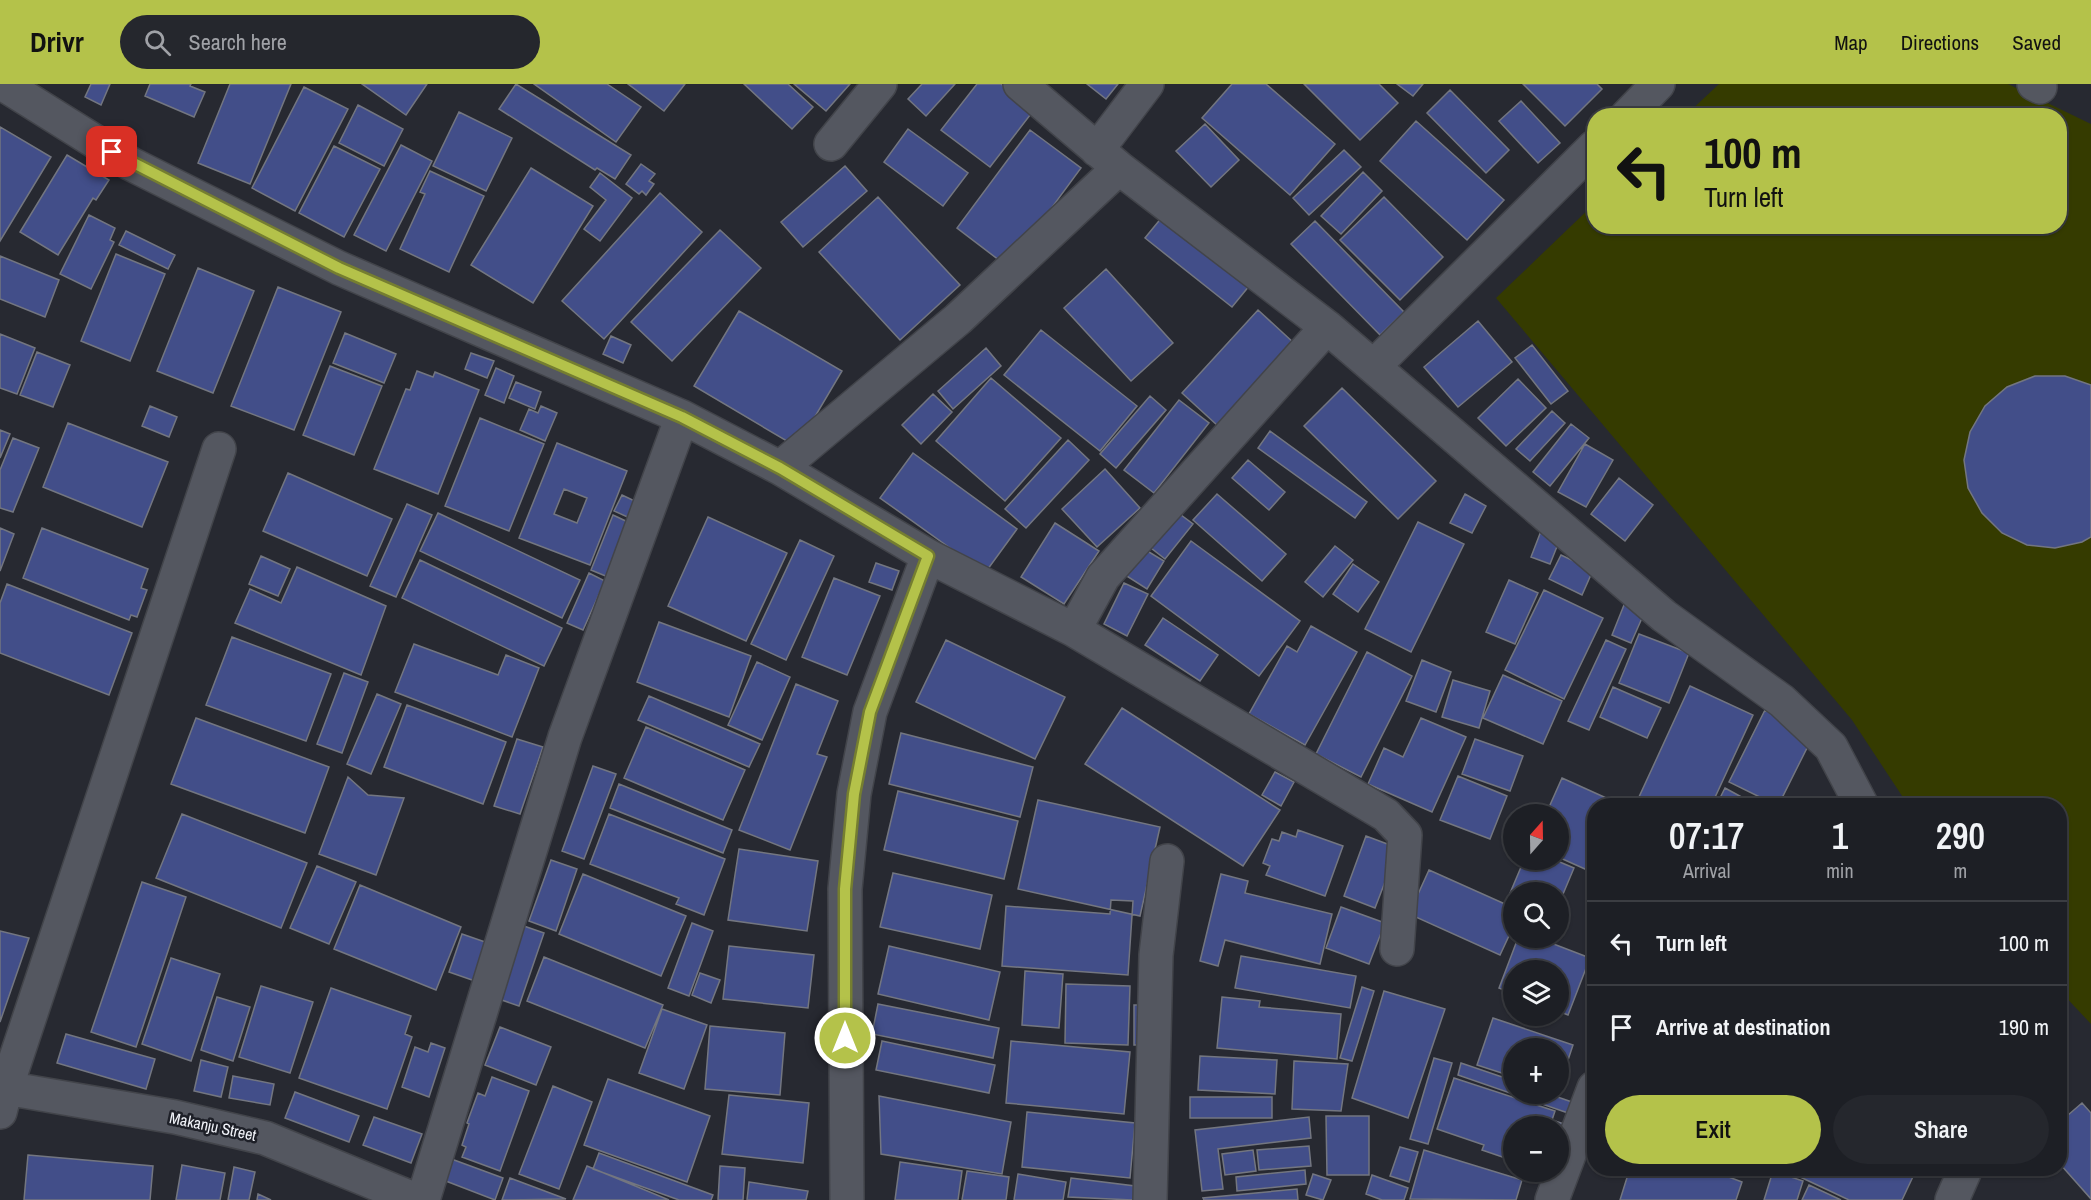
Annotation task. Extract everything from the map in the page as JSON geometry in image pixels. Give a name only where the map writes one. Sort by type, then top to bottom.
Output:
[{"type":"street","points":[[3,84],[131,164],[339,268],[682,417],[780,468],[928,556],[1074,630],[1386,815],[1405,835],[1397,949]]},
{"type":"street","points":[[831,144],[880,84]]},
{"type":"street","points":[[1020,84],[1108,159],[1328,327],[1664,616],[1782,701],[1831,747],[1858,798]]},
{"type":"street","points":[[780,468],[958,319],[1108,159],[1147,84]]},
{"type":"street","points":[[1635,108],[1658,84]]},
{"type":"street","points":[[1374,366],[1587,154]]},
{"type":"street","points":[[1074,630],[1103,577],[1328,327]]},
{"type":"street","points":[[423,1200],[565,737],[682,417]]},
{"type":"street","points":[[2,1096],[219,448]]},
{"type":"street","points":[[847,1200],[845,889],[854,794],[870,712],[928,556]]},
{"type":"street","points":[[1150,1200],[1156,955],[1167,861]]},
{"type":"street","name":"Makanju Street","points":[[2,1096],[175,1117],[265,1138],[357,1187],[416,1200]]},
{"type":"street","points":[[1552,1200],[1587,1107]]},
{"type":"street","points":[[1952,1200],[1962,1176]]},
{"type":"green space","points":[[1719,84],[2008,84],[2058,108],[1693,108]]},
{"type":"green space","points":[[2067,112],[2091,124],[2091,1024],[2067,998],[2067,798],[1903,798],[1852,720],[1496,298],[1587,211],[1587,234],[2067,234]]},
{"type":"building","points":[[91,84],[110,84],[101,105],[85,97]]},
{"type":"building","points":[[150,84],[191,84],[190,86],[205,92],[194,117],[145,96]]},
{"type":"building","points":[[230,84],[291,84],[250,184],[198,163]]},
{"type":"building","points":[[362,84],[427,84],[406,115]]},
{"type":"building","points":[[516,84],[631,155],[615,179],[597,168],[595,170],[499,109]]},
{"type":"building","points":[[534,84],[607,84],[641,107],[616,142]]},
{"type":"building","points":[[628,84],[685,84],[664,111]]},
{"type":"building","points":[[744,84],[788,84],[813,107],[792,129]]},
{"type":"building","points":[[794,84],[850,84],[826,111]]},
{"type":"building","points":[[922,84],[955,84],[926,116],[908,99]]},
{"type":"building","points":[[977,84],[1001,84],[1034,110],[990,167],[941,130]]},
{"type":"building","points":[[1087,84],[1118,84],[1106,99]]},
{"type":"building","points":[[1232,84],[1266,84],[1335,144],[1290,195],[1202,118]]},
{"type":"building","points":[[1304,84],[1379,84],[1398,103],[1360,140]]},
{"type":"building","points":[[1397,84],[1423,84],[1413,96]]},
{"type":"building","points":[[1523,84],[1597,84],[1602,89],[1565,126]]},
{"type":"building","points":[[304,87],[348,109],[295,211],[252,188]]},
{"type":"building","points":[[1450,90],[1509,150],[1486,173],[1427,113]]},
{"type":"building","points":[[1521,101],[1560,143],[1538,163],[1499,121]]},
{"type":"building","points":[[358,105],[403,129],[384,166],[339,143]]},
{"type":"building","points":[[459,112],[512,138],[486,191],[433,166]]},
{"type":"building","points":[[1416,121],[1504,200],[1467,240],[1380,161]]},
{"type":"building","points":[[1205,124],[1239,160],[1211,187],[1176,151]]},
{"type":"building","points":[[0,127],[51,157],[0,241]]},
{"type":"building","points":[[908,129],[968,173],[943,206],[884,162]]},
{"type":"building","points":[[1030,130],[1081,168],[1008,267],[957,228]]},
{"type":"building","points":[[401,145],[432,161],[386,251],[354,235]]},
{"type":"building","points":[[334,146],[380,169],[344,237],[299,213]]},
{"type":"building","points":[[1344,150],[1361,167],[1309,215],[1293,198]]},
{"type":"building","points":[[67,155],[109,180],[96,200],[93,198],[58,255],[20,232]]},
{"type":"building","points":[[641,164],[655,174],[649,181],[654,184],[646,195],[642,191],[639,194],[626,184]]},
{"type":"building","points":[[845,166],[867,191],[803,247],[781,222]]},
{"type":"building","points":[[531,168],[593,206],[533,303],[471,265]]},
{"type":"building","points":[[430,171],[484,196],[449,272],[400,249],[425,194],[420,192]]},
{"type":"building","points":[[1363,172],[1382,191],[1341,234],[1321,216]]},
{"type":"building","points":[[600,173],[632,198],[600,241],[584,229],[606,200],[590,187]]},
{"type":"building","points":[[660,193],[702,232],[604,339],[562,301]]},
{"type":"building","points":[[878,197],[960,285],[900,340],[819,252]]},
{"type":"building","points":[[1384,197],[1443,257],[1400,300],[1340,240]]},
{"type":"building","points":[[1167,211],[1254,280],[1232,307],[1145,238]]},
{"type":"building","points":[[89,215],[115,228],[110,240],[114,242],[91,289],[60,274]]},
{"type":"building","points":[[1315,221],[1404,312],[1380,335],[1291,244]]},
{"type":"building","points":[[720,230],[761,268],[672,361],[631,322]]},
{"type":"building","points":[[126,231],[175,255],[168,269],[119,245]]},
{"type":"building","points":[[116,254],[165,274],[130,361],[81,341]]},
{"type":"building","points":[[0,256],[59,280],[45,317],[0,299]]},
{"type":"building","points":[[198,268],[254,291],[213,393],[157,371]]},
{"type":"building","points":[[1106,269],[1173,343],[1131,381],[1064,308]]},
{"type":"building","points":[[278,287],[341,312],[294,430],[231,406]]},
{"type":"building","points":[[1258,310],[1295,344],[1218,426],[1182,393]]},
{"type":"building","points":[[739,311],[842,371],[797,447],[694,386]]},
{"type":"building","points":[[1478,321],[1512,362],[1458,407],[1424,367]]},
{"type":"building","points":[[1041,330],[1137,406],[1100,451],[1004,375]]},
{"type":"building","points":[[345,333],[396,354],[384,383],[333,363]]},
{"type":"building","points":[[0,334],[35,348],[17,394],[0,388]]},
{"type":"building","points":[[611,336],[631,345],[623,363],[603,354]]},
{"type":"building","points":[[1532,345],[1568,391],[1551,404],[1515,358]]},
{"type":"building","points":[[986,348],[1001,366],[953,409],[938,391]]},
{"type":"building","points":[[37,352],[70,365],[53,407],[20,395]]},
{"type":"building","points":[[471,353],[494,361],[487,378],[465,369]]},
{"type":"building","points":[[330,366],[382,386],[354,455],[303,435]]},
{"type":"building","points":[[496,368],[514,376],[504,403],[485,395]]},
{"type":"building","points":[[417,371],[433,377],[435,372],[479,390],[438,494],[374,469],[406,389],[410,390]]},
{"type":"building","points":[[2035,376],[2065,376],[2091,385],[2091,537],[2082,542],[2055,548],[2027,545],[2002,533],[1982,513],[1968,488],[1964,460],[1970,432],[1985,406],[2007,387]]},
{"type":"building","points":[[991,378],[1061,438],[1005,501],[936,441]]},
{"type":"building","points":[[1518,379],[1546,408],[1506,446],[1478,418]]},
{"type":"building","points":[[516,382],[541,392],[535,409],[509,398]]},
{"type":"building","points":[[1342,388],[1436,481],[1398,519],[1304,426]]},
{"type":"building","points":[[933,394],[952,412],[921,444],[902,425]]},
{"type":"building","points":[[1150,396],[1166,410],[1116,468],[1100,454]]},
{"type":"building","points":[[1179,400],[1209,423],[1154,493],[1124,470]]},
{"type":"building","points":[[150,406],[177,417],[169,437],[142,426]]},
{"type":"building","points":[[541,406],[557,413],[545,441],[520,430],[529,409],[538,413]]},
{"type":"building","points":[[1552,411],[1565,423],[1530,461],[1516,449]]},
{"type":"building","points":[[480,418],[544,444],[509,531],[445,506]]},
{"type":"building","points":[[68,423],[168,462],[142,527],[43,487]]},
{"type":"building","points":[[1571,424],[1589,438],[1550,486],[1533,472]]},
{"type":"building","points":[[0,430],[10,434],[0,458]]},
{"type":"building","points":[[1270,431],[1367,502],[1355,518],[1258,448]]},
{"type":"building","points":[[13,438],[39,448],[13,512],[0,508],[0,470]]},
{"type":"building","points":[[1068,440],[1089,460],[1026,528],[1005,509]]},
{"type":"building","points":[[557,443],[627,471],[590,565],[519,538]],"holes":[[[564,489],[587,498],[577,523],[554,514]]]},
{"type":"building","points":[[1585,444],[1613,460],[1586,507],[1558,492]]},
{"type":"building","points":[[913,453],[1017,529],[985,573],[880,498]]},
{"type":"building","points":[[1248,460],[1285,492],[1269,510],[1232,478]]},
{"type":"building","points":[[1105,469],[1140,508],[1097,547],[1062,509]]},
{"type":"building","points":[[288,473],[392,519],[367,576],[263,531]]},
{"type":"building","points":[[1619,478],[1653,505],[1625,541],[1591,514]]},
{"type":"building","points":[[1217,494],[1286,554],[1262,581],[1193,520]]},
{"type":"building","points":[[1465,494],[1486,506],[1472,533],[1450,523]]},
{"type":"building","points":[[622,495],[639,503],[632,519],[614,511]]},
{"type":"building","points":[[407,504],[432,515],[396,597],[370,586]]},
{"type":"building","points":[[1173,509],[1193,524],[1165,559],[1146,544]]},
{"type":"building","points":[[438,513],[580,580],[562,618],[420,551]]},
{"type":"building","points":[[613,515],[630,523],[608,577],[591,570]]},
{"type":"building","points":[[708,517],[787,553],[746,641],[668,606]]},
{"type":"building","points":[[1418,522],[1464,544],[1411,652],[1365,629]]},
{"type":"building","points":[[1055,523],[1099,551],[1064,604],[1021,577]]},
{"type":"building","points":[[0,528],[14,534],[0,571]]},
{"type":"building","points":[[42,528],[148,569],[141,588],[147,590],[137,617],[131,615],[129,620],[23,578]]},
{"type":"building","points":[[1541,531],[1560,539],[1550,564],[1531,557]]},
{"type":"building","points":[[800,540],[834,556],[786,660],[751,644]]},
{"type":"building","points":[[1191,541],[1300,621],[1259,676],[1151,596]]},
{"type":"building","points":[[1139,546],[1164,561],[1147,589],[1122,573]]},
{"type":"building","points":[[1335,546],[1353,560],[1323,597],[1305,582]]},
{"type":"building","points":[[1561,555],[1593,570],[1582,595],[1549,579]]},
{"type":"building","points":[[261,556],[290,569],[278,596],[249,584]]},
{"type":"building","points":[[420,560],[562,628],[544,666],[402,598]]},
{"type":"building","points":[[876,563],[899,571],[892,590],[869,582]]},
{"type":"building","points":[[1353,564],[1379,582],[1358,612],[1333,594]]},
{"type":"building","points":[[297,567],[386,606],[361,675],[235,623],[250,589],[281,603]]},
{"type":"building","points":[[589,573],[605,581],[583,630],[567,623]]},
{"type":"building","points":[[834,578],[880,596],[847,675],[802,657]]},
{"type":"building","points":[[1509,580],[1538,593],[1515,644],[1486,632]]},
{"type":"building","points":[[1124,583],[1148,594],[1127,636],[1104,624]]},
{"type":"building","points":[[7,584],[132,633],[109,695],[0,653],[0,603]]},
{"type":"building","points":[[1544,590],[1603,618],[1564,699],[1505,670]]},
{"type":"building","points":[[1626,600],[1646,609],[1631,643],[1612,635]]},
{"type":"building","points":[[1163,618],[1218,655],[1200,681],[1145,645]]},
{"type":"building","points":[[659,622],[751,656],[729,717],[637,682]]},
{"type":"building","points":[[1311,626],[1357,652],[1305,745],[1249,714],[1287,646],[1297,652]]},
{"type":"building","points":[[1639,634],[1689,653],[1669,703],[1619,683]]},
{"type":"building","points":[[232,637],[331,674],[306,741],[206,705]]},
{"type":"building","points":[[946,640],[1065,697],[1035,759],[916,702]]},
{"type":"building","points":[[1606,640],[1626,649],[1589,730],[1568,721]]},
{"type":"building","points":[[414,644],[498,675],[506,655],[539,668],[512,737],[395,692]]},
{"type":"building","points":[[1367,652],[1412,676],[1361,777],[1316,754]]},
{"type":"building","points":[[1422,660],[1451,672],[1436,712],[1406,701]]},
{"type":"building","points":[[757,662],[790,677],[762,740],[728,725]]},
{"type":"building","points":[[344,673],[368,682],[342,753],[317,744]]},
{"type":"building","points":[[1503,675],[1562,701],[1543,744],[1483,718]]},
{"type":"building","points":[[1453,680],[1490,691],[1479,728],[1442,717]]},
{"type":"building","points":[[796,684],[838,701],[817,754],[827,757],[790,850],[739,830]]},
{"type":"building","points":[[1690,686],[1753,715],[1715,798],[1639,797]]},
{"type":"building","points":[[1613,687],[1661,708],[1647,738],[1600,717]]},
{"type":"building","points":[[377,694],[401,704],[371,774],[347,764]]},
{"type":"building","points":[[649,696],[760,744],[749,767],[638,720]]},
{"type":"building","points":[[407,705],[506,742],[483,804],[384,767]]},
{"type":"building","points":[[1122,708],[1280,810],[1243,866],[1085,764]]},
{"type":"building","points":[[1765,710],[1814,734],[1782,798],[1762,798],[1729,782]]},
{"type":"building","points":[[196,718],[329,767],[305,833],[171,784]]},
{"type":"building","points":[[1421,718],[1466,737],[1432,812],[1368,784],[1384,748],[1403,757]]},
{"type":"building","points":[[646,727],[745,770],[723,820],[624,778]]},
{"type":"building","points":[[901,733],[1033,767],[1020,817],[889,784]]},
{"type":"building","points":[[517,739],[543,747],[520,814],[494,806]]},
{"type":"building","points":[[1475,739],[1523,756],[1510,791],[1462,774]]},
{"type":"building","points":[[593,766],[616,774],[584,859],[562,851]]},
{"type":"building","points":[[1275,772],[1294,782],[1281,806],[1262,795]]},
{"type":"building","points":[[1458,776],[1507,796],[1490,839],[1440,820]]},
{"type":"building","points":[[348,777],[368,795],[404,798],[376,875],[319,854]]},
{"type":"building","points":[[1562,778],[1606,798],[1587,798],[1587,870],[1569,862],[1569,804],[1550,804]]},
{"type":"building","points":[[619,784],[732,830],[723,853],[610,808]]},
{"type":"building","points":[[1725,788],[1743,798],[1720,798]]},
{"type":"building","points":[[898,791],[1018,821],[1004,879],[884,850]]},
{"type":"building","points":[[1038,800],[1160,827],[1140,916],[1018,889]]},
{"type":"building","points":[[182,814],[307,863],[281,928],[156,878]]},
{"type":"building","points":[[609,814],[725,859],[704,915],[676,904],[679,898],[590,864]]},
{"type":"building","points":[[1298,830],[1343,846],[1325,896],[1266,875],[1270,866],[1263,863],[1272,839],[1279,841],[1282,832],[1296,837]]},
{"type":"building","points":[[1366,836],[1398,848],[1375,908],[1344,896]]},
{"type":"building","points":[[739,849],[818,861],[807,931],[728,920]]},
{"type":"building","points":[[551,860],[577,869],[556,931],[529,921]]},
{"type":"building","points":[[317,866],[356,882],[329,944],[290,928]]},
{"type":"building","points":[[1569,866],[1574,868],[1568,882],[1515,882],[1520,870],[1569,870]]},
{"type":"building","points":[[1429,870],[1503,903],[1503,948],[1500,955],[1409,914]]},
{"type":"building","points":[[893,873],[992,895],[980,949],[880,927]]},
{"type":"building","points":[[583,874],[686,916],[661,976],[559,934]]},
{"type":"building","points":[[1221,874],[1248,881],[1245,893],[1332,914],[1320,964],[1225,940],[1218,966],[1200,961]]},
{"type":"building","points":[[142,882],[186,897],[136,1047],[91,1032]]},
{"type":"building","points":[[360,885],[461,927],[436,990],[334,949]]},
{"type":"building","points":[[1111,900],[1133,901],[1128,975],[1002,966],[1006,906],[1110,914]]},
{"type":"building","points":[[1341,907],[1385,923],[1369,964],[1326,948]]},
{"type":"building","points":[[692,923],[713,931],[689,996],[668,988]]},
{"type":"building","points":[[521,925],[544,933],[519,1006],[496,998]]},
{"type":"building","points":[[0,931],[29,938],[0,1022]]},
{"type":"building","points":[[462,934],[488,943],[475,981],[449,972]]},
{"type":"building","points":[[729,946],[814,955],[808,1008],[723,999]]},
{"type":"building","points":[[889,946],[1000,972],[989,1020],[878,994]]},
{"type":"building","points":[[1514,948],[1564,948],[1587,957],[1587,966],[1569,1012],[1569,960],[1510,960]]},
{"type":"building","points":[[1241,956],[1356,976],[1350,1008],[1235,988]]},
{"type":"building","points":[[544,957],[663,1005],[645,1048],[527,1001]]},
{"type":"building","points":[[171,958],[220,974],[191,1061],[142,1044]]},
{"type":"building","points":[[1025,971],[1063,974],[1059,1028],[1022,1025]]},
{"type":"building","points":[[700,973],[720,980],[711,1003],[692,995]]},
{"type":"building","points":[[1503,977],[1503,990],[1499,988]]},
{"type":"building","points":[[1066,984],[1130,986],[1128,1045],[1065,1043]]},
{"type":"building","points":[[261,986],[313,1002],[290,1073],[239,1057]]},
{"type":"building","points":[[1362,987],[1374,991],[1352,1061],[1340,1058]]},
{"type":"building","points":[[331,988],[411,1016],[405,1034],[412,1037],[387,1109],[299,1078]]},
{"type":"building","points":[[1384,991],[1445,1009],[1408,1118],[1352,1098]]},
{"type":"building","points":[[217,997],[250,1007],[233,1061],[201,1050]]},
{"type":"building","points":[[1222,997],[1260,1001],[1259,1007],[1341,1014],[1337,1059],[1217,1048]]},
{"type":"building","points":[[878,1004],[999,1028],[993,1058],[872,1034]]},
{"type":"building","points":[[1134,1005],[1150,1005],[1150,1045],[1134,1045]]},
{"type":"building","points":[[662,1009],[707,1025],[684,1089],[639,1073]]},
{"type":"building","points":[[1493,1018],[1503,1021],[1503,1026],[1517,1026],[1552,1038],[1503,1038],[1503,1073],[1477,1065]]},
{"type":"building","points":[[710,1026],[785,1033],[780,1095],[705,1089]]},
{"type":"building","points":[[500,1027],[551,1047],[536,1085],[485,1065]]},
{"type":"building","points":[[66,1034],[155,1059],[146,1089],[57,1063]]},
{"type":"building","points":[[882,1041],[995,1065],[989,1093],[876,1070]]},
{"type":"building","points":[[1011,1041],[1130,1052],[1124,1114],[1006,1103]]},
{"type":"building","points":[[431,1043],[445,1048],[429,1097],[402,1087],[415,1047],[428,1052]]},
{"type":"building","points":[[1569,1044],[1573,1045],[1569,1057]]},
{"type":"building","points":[[1200,1056],[1277,1060],[1275,1094],[1198,1090]]},
{"type":"building","points":[[1434,1058],[1452,1063],[1428,1144],[1410,1139]]},
{"type":"building","points":[[201,1060],[228,1067],[221,1097],[194,1091]]},
{"type":"building","points":[[1294,1061],[1348,1064],[1341,1111],[1292,1109]]},
{"type":"building","points":[[1461,1063],[1503,1077],[1503,1091],[1458,1075]]},
{"type":"building","points":[[233,1076],[274,1084],[270,1105],[229,1098]]},
{"type":"building","points":[[492,1077],[529,1091],[500,1171],[462,1157],[466,1147],[462,1145],[469,1124],[467,1123],[478,1093],[485,1096]]},
{"type":"building","points":[[1454,1078],[1503,1094],[1503,1104],[1534,1104],[1555,1111],[1553,1116],[1503,1116],[1503,1157],[1482,1150],[1484,1145],[1437,1129]]},
{"type":"building","points":[[608,1079],[710,1116],[687,1182],[584,1145]]},
{"type":"building","points":[[553,1086],[592,1102],[559,1189],[519,1174]]},
{"type":"building","points":[[295,1092],[359,1116],[349,1142],[285,1118]]},
{"type":"building","points":[[729,1095],[809,1103],[803,1163],[722,1154]]},
{"type":"building","points":[[879,1096],[1011,1122],[1002,1174],[881,1154]]},
{"type":"building","points":[[1190,1097],[1272,1097],[1272,1118],[1190,1118]]},
{"type":"building","points":[[1569,1101],[1572,1102],[1568,1113],[1542,1104],[1569,1104]]},
{"type":"building","points":[[2082,1103],[2091,1113],[2091,1199],[2067,1172],[2067,1116]]},
{"type":"building","points":[[1027,1112],[1135,1123],[1130,1178],[1022,1167]]},
{"type":"building","points":[[1326,1116],[1369,1116],[1369,1175],[1327,1175]]},
{"type":"building","points":[[374,1117],[422,1134],[411,1163],[363,1145]]},
{"type":"building","points":[[1309,1117],[1311,1138],[1218,1149],[1223,1189],[1202,1191],[1195,1130]]},
{"type":"building","points":[[1309,1146],[1311,1166],[1259,1170],[1257,1150]]},
{"type":"building","points":[[1400,1147],[1418,1152],[1409,1182],[1390,1176]]},
{"type":"building","points":[[1253,1150],[1256,1171],[1225,1175],[1222,1154]]},
{"type":"building","points":[[1424,1150],[1503,1174],[1503,1182],[1521,1182],[1516,1200],[1410,1199]]},
{"type":"building","points":[[599,1153],[713,1195],[711,1200],[679,1200],[593,1169]]},
{"type":"building","points":[[28,1155],[153,1166],[150,1200],[24,1200]]},
{"type":"building","points":[[446,1157],[503,1178],[495,1200],[438,1178]]},
{"type":"building","points":[[900,1162],[962,1171],[958,1200],[895,1200]]},
{"type":"building","points":[[182,1165],[225,1173],[220,1200],[176,1200]]},
{"type":"building","points":[[587,1166],[669,1200],[573,1200]]},
{"type":"building","points":[[720,1166],[745,1168],[743,1200],[718,1200]]},
{"type":"building","points":[[234,1167],[255,1172],[249,1200],[228,1200]]},
{"type":"building","points":[[1305,1170],[1306,1184],[1237,1191],[1236,1177]]},
{"type":"building","points":[[967,1171],[1009,1177],[1006,1200],[962,1200]]},
{"type":"building","points":[[1018,1174],[1066,1182],[1063,1200],[1014,1200]]},
{"type":"building","points":[[1313,1174],[1331,1180],[1323,1200],[1306,1195]]},
{"type":"building","points":[[1372,1175],[1408,1188],[1404,1200],[1382,1200],[1366,1194]]},
{"type":"building","points":[[1628,1176],[1726,1176],[1742,1182],[1736,1200],[1620,1200]]},
{"type":"building","points":[[1771,1176],[1788,1176],[1803,1181],[1797,1200],[1764,1200]]},
{"type":"building","points":[[1798,1176],[1913,1176],[1902,1200],[1849,1200]]},
{"type":"building","points":[[510,1178],[566,1199],[502,1200]]},
{"type":"building","points":[[1071,1178],[1135,1186],[1133,1200],[1068,1197]]},
{"type":"building","points":[[749,1182],[808,1191],[806,1200],[747,1200]]},
{"type":"building","points":[[1809,1185],[1841,1200],[1802,1200]]},
{"type":"building","points":[[1297,1189],[1298,1200],[1204,1200],[1203,1198]]},
{"type":"building","points":[[258,1194],[271,1200],[257,1200]]},
{"type":"route","points":[[112,152],[131,164],[339,268],[682,417],[780,468],[928,556],[870,712],[854,794],[845,889],[845,1038]]}]
